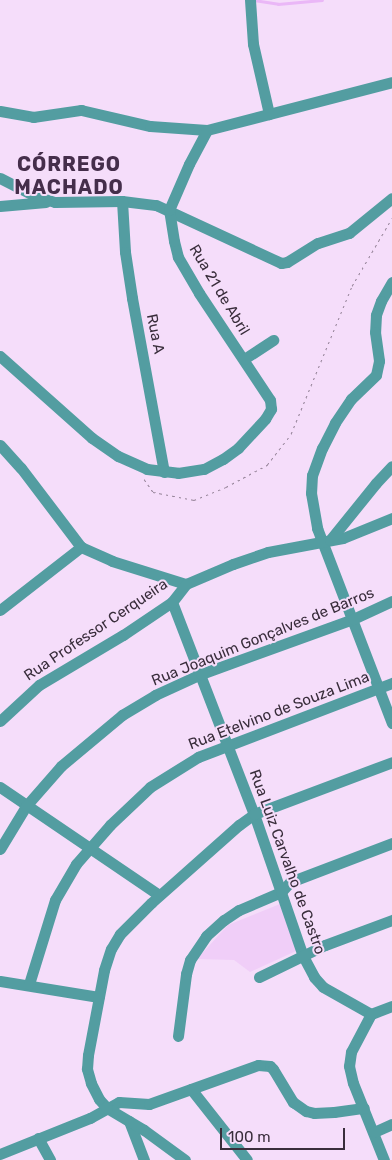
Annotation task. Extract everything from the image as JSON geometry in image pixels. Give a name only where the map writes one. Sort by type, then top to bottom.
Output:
[{"type":"street","points":[[250,0],[252,44],[269,114]]},
{"type":"street","points":[[0,111],[33,118],[81,110],[150,126],[207,130],[392,82]]},
{"type":"street","points":[[169,210],[189,164],[207,130]]},
{"type":"street","points":[[0,178],[33,195],[55,202]]},
{"type":"street","points":[[0,206],[55,202],[140,202],[169,210],[281,263],[287,262],[318,243],[349,233],[392,198]]},
{"type":"street","name":"Rua A","points":[[122,201],[125,252],[164,472]]},
{"type":"street","name":"Rua 21 de Abril","points":[[164,472],[192,472],[216,464],[238,448],[270,413],[271,405],[244,359],[178,257],[169,210]]},
{"type":"street","points":[[392,282],[381,301],[376,315],[375,332],[379,360],[376,375],[360,388],[343,410],[322,448],[312,475],[311,504],[392,723]]},
{"type":"street","points":[[244,359],[273,340]]},
{"type":"street","points":[[0,356],[92,438],[134,464],[164,472]]},
{"type":"street","points":[[0,445],[21,468],[81,547],[112,561],[186,584],[233,564],[268,552],[343,538],[392,518]]},
{"type":"street","points":[[326,541],[392,466]]},
{"type":"street","points":[[0,610],[81,547]]},
{"type":"street","name":"Rua Professor Cerqueira","points":[[0,721],[39,685],[123,635],[172,602],[186,584]]},
{"type":"street","name":"Rua Joaquim Gonçalves de Barros","points":[[0,849],[26,806],[61,766],[122,715],[155,695],[201,674],[353,619],[392,601]]},
{"type":"street","name":"Rua Luiz Carvalho de Castro","points":[[172,602],[254,814],[303,956],[314,977],[323,988],[371,1014]]},
{"type":"street","name":"Rua Etelvino de Souza Lima","points":[[29,984],[55,900],[76,864],[88,848],[150,787],[198,757],[392,682]]},
{"type":"street","points":[[185,1160],[107,1108],[98,1099],[91,1083],[88,1069],[104,970],[111,949],[120,934],[159,895],[215,844],[254,814],[392,762]]},
{"type":"street","points":[[0,787],[159,895]]},
{"type":"street","points":[[178,1036],[186,974],[196,950],[206,936],[239,910],[281,892],[290,882],[392,843]]},
{"type":"street","points":[[259,977],[303,956],[392,920]]},
{"type":"street","points":[[0,981],[29,984],[99,997]]},
{"type":"street","points":[[384,1160],[349,1066],[351,1052],[371,1014],[392,1006]]},
{"type":"street","points":[[0,1154],[90,1118],[123,1101],[149,1104],[263,1065],[273,1069],[293,1102],[306,1111],[314,1114],[364,1108]]},
{"type":"street","points":[[191,1089],[247,1160]]},
{"type":"street","points":[[129,1121],[144,1160]]},
{"type":"street","points":[[374,1132],[392,1124]]},
{"type":"street","points":[[38,1138],[50,1160]]},
{"type":"path","points":[[144,478],[153,492],[194,500],[226,487],[267,465],[291,434],[352,286],[392,218]]},
{"type":"shaded area","points":[[280,904],[296,951],[250,972],[234,960],[197,959],[228,925]]},
{"type":"waterway","points":[[254,0],[278,4],[322,0]]},
{"type":"district","name":"CÓRREGO MACHADO","points":[[69,176]]}]
